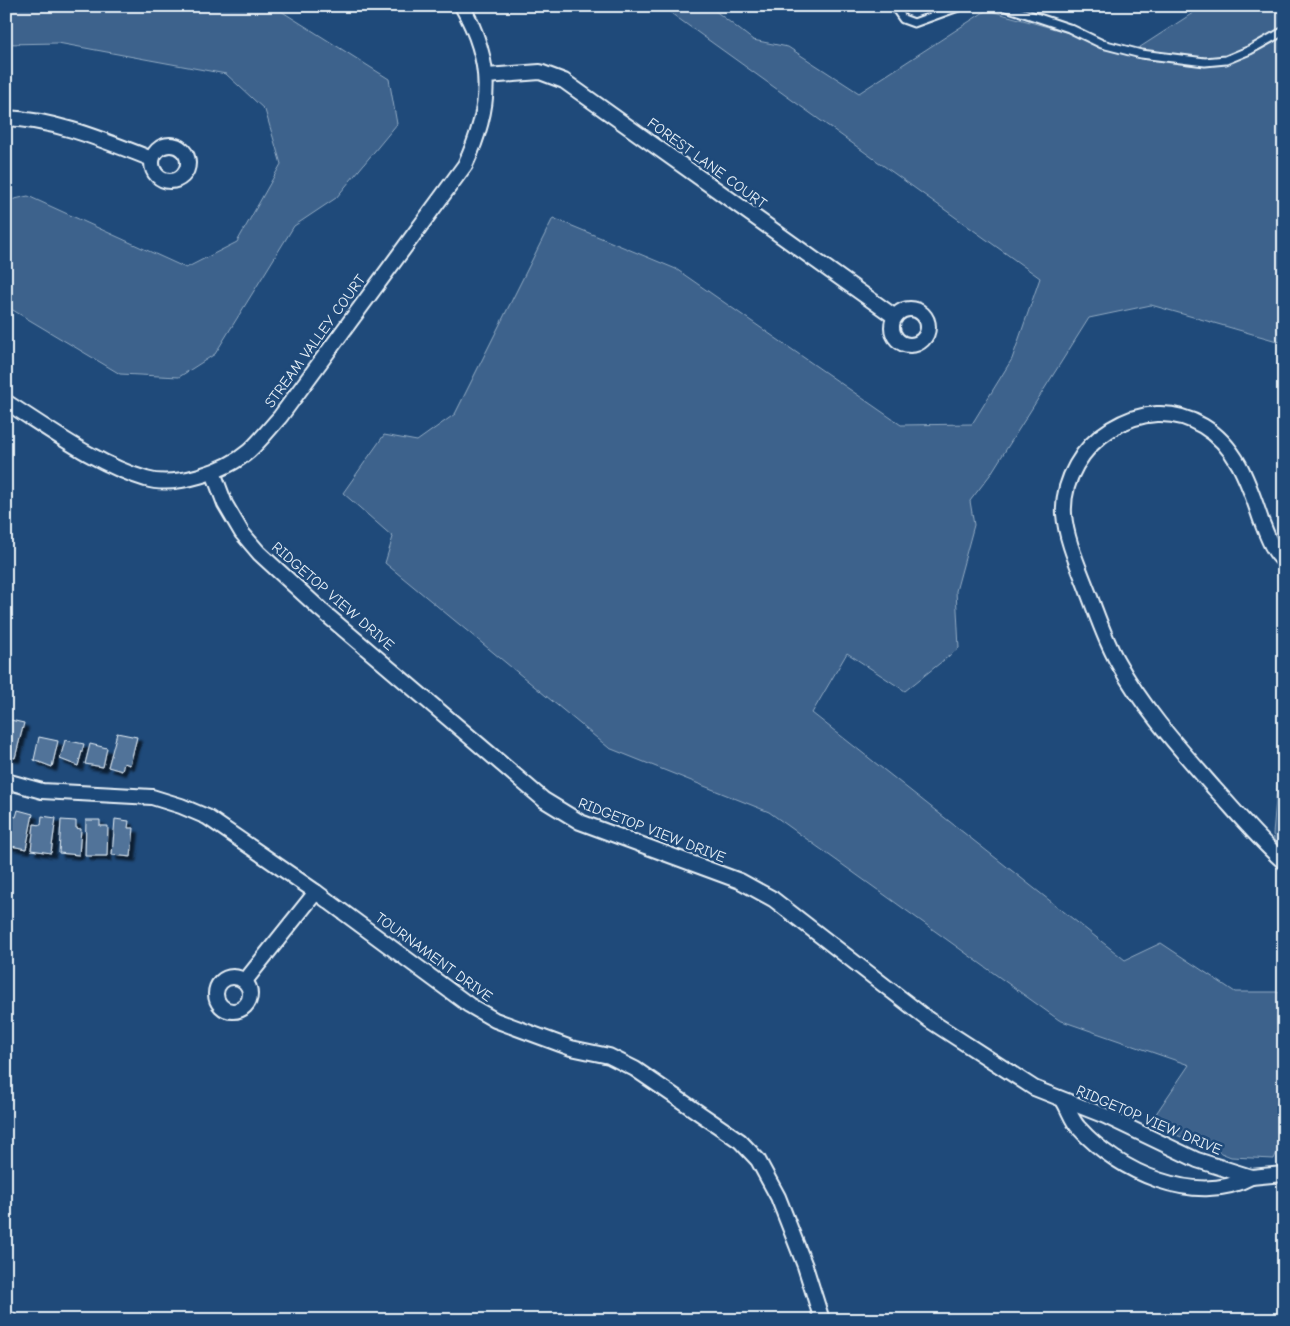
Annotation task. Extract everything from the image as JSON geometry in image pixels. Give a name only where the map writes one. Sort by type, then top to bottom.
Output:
[{"type":"street","name":"STREAM VALLEY COURT","points":[[6,402],[101,460],[147,479],[172,481],[213,472],[249,451],[280,417],[465,165],[476,140],[484,113],[486,76],[474,27],[462,6]]},
{"type":"street","name":"FOREST LANE COURT","points":[[486,76],[540,72],[564,81],[895,317]]},
{"type":"street","points":[[6,118],[33,119],[87,135],[152,158]]},
{"type":"street","points":[[1284,561],[1267,536],[1243,470],[1229,448],[1204,427],[1177,415],[1151,414],[1129,418],[1104,434],[1085,450],[1069,480],[1064,514],[1070,541],[1116,660],[1136,691],[1179,748],[1265,846],[1284,862]]},
{"type":"street","name":"RIDGETOP VIEW DRIVE","points":[[213,472],[225,504],[242,533],[259,553],[321,610],[544,800],[580,822],[732,878],[773,899],[958,1040],[1034,1088],[1064,1102],[1105,1116],[1197,1160],[1251,1176],[1284,1174]]},
{"type":"street","name":"TOURNAMENT DRIVE","points":[[6,781],[42,791],[152,797],[182,806],[218,824],[316,892],[469,1005],[495,1020],[571,1048],[609,1056],[635,1069],[740,1141],[758,1160],[778,1197],[805,1266],[822,1320]]},
{"type":"street","points":[[245,981],[316,892]]},
{"type":"street","name":"RIDGETOP VIEW DRIVE","points":[[1064,1102],[1078,1127],[1106,1153],[1134,1169],[1175,1186],[1208,1187],[1237,1184],[1251,1176]]},
{"type":"street","points":[[6,1317],[10,1320]]},
{"type":"lane","points":[[896,6],[903,19],[914,23],[961,6]]},
{"type":"lane","points":[[1003,6],[1069,28],[1102,44],[1141,54],[1205,62],[1226,60],[1250,50],[1284,31]]},
{"type":"shaded area","points":[[6,6],[273,6],[389,79],[397,124],[336,198],[294,226],[215,354],[179,377],[120,374],[6,306],[6,201],[28,196],[186,268],[237,242],[281,164],[265,110],[226,74],[58,43],[6,44]]},
{"type":"shaded area","points":[[661,6],[709,6],[753,40],[788,47],[859,93],[987,10],[1134,51],[1201,6],[1284,6],[1284,343],[1151,305],[1089,318],[990,475],[970,501],[974,525],[956,591],[959,648],[905,691],[847,653],[812,713],[1125,960],[1161,943],[1235,992],[1284,992],[1284,1137],[1274,1159],[1231,1157],[1149,1124],[1189,1065],[1059,1020],[769,812],[609,748],[385,563],[393,537],[343,493],[384,435],[417,441],[455,414],[553,218],[676,269],[901,425],[972,424],[1012,359],[1040,278]]},
{"type":"shaded area","points":[[1284,773],[1284,891],[1273,834],[1278,776]]},
{"type":"building","points":[[6,719],[24,723],[15,758],[6,756]]},
{"type":"building","points":[[117,733],[137,737],[130,765],[124,763],[122,771],[108,767]]},
{"type":"building","points":[[39,737],[58,741],[52,767],[34,760]]},
{"type":"building","points":[[65,740],[84,744],[78,766],[60,759]]},
{"type":"building","points":[[90,744],[107,748],[103,767],[85,764]]},
{"type":"building","points":[[18,810],[33,814],[26,849],[6,845],[11,816],[16,817]]},
{"type":"building","points":[[42,816],[56,818],[51,853],[31,850],[34,824],[41,825]]},
{"type":"building","points":[[115,819],[129,821],[128,828],[134,828],[131,857],[112,855]]},
{"type":"building","points":[[61,820],[76,821],[76,828],[81,829],[79,855],[59,853]]},
{"type":"building","points":[[86,820],[100,820],[100,826],[108,826],[107,856],[85,856]]}]
